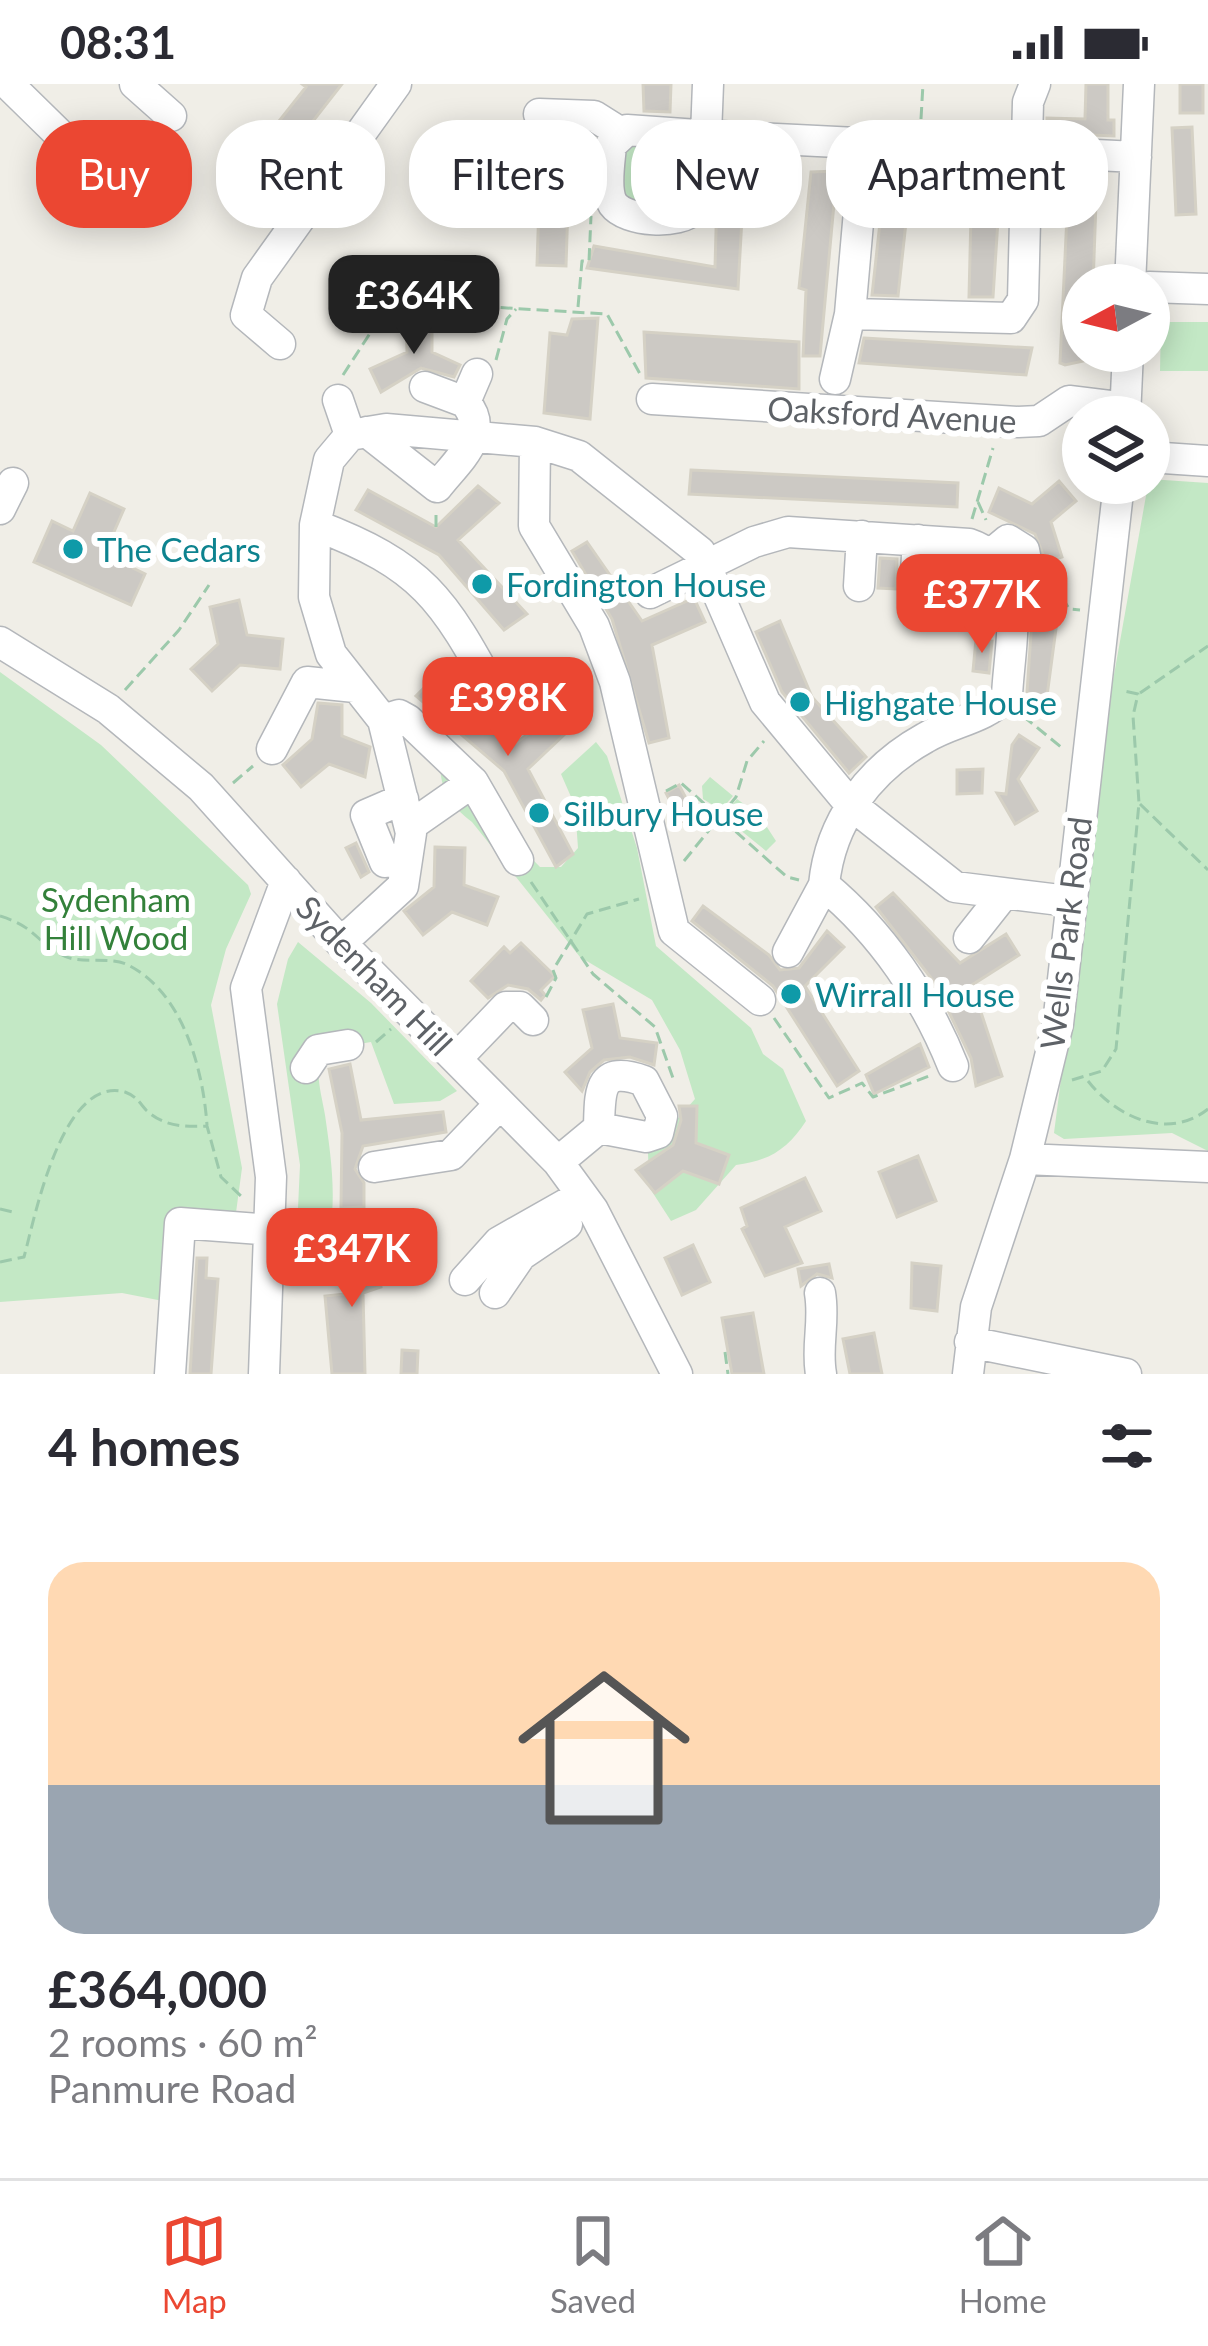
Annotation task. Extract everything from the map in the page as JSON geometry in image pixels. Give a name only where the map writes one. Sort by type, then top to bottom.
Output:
[{"type":"street","points":[[8,84],[45,120]]},
{"type":"street","points":[[135,84],[171,116]]},
{"type":"street","points":[[280,344],[246,315],[267,264],[396,84]]},
{"type":"street","points":[[704,120],[708,84]]},
{"type":"street","points":[[1028,120],[1035,84]]},
{"type":"street","points":[[1131,264],[1139,84]]},
{"type":"street","points":[[539,114],[594,116],[621,133],[631,133]]},
{"type":"street","points":[[621,133],[611,145],[609,197],[622,212],[631,213]]},
{"type":"street","points":[[1108,156],[1136,157]]},
{"type":"street","points":[[835,379],[850,314],[858,228]]},
{"type":"street","points":[[850,314],[1003,318],[1020,312],[1024,228]]},
{"type":"street","points":[[1170,288],[1208,289]]},
{"type":"street","points":[[338,400],[358,434],[436,487],[477,436],[473,384],[425,387]]},
{"type":"street","name":"Oaksford Avenue","points":[[652,399],[1001,422],[1039,422],[1062,406]]},
{"type":"street","points":[[341,944],[403,886],[406,812],[382,720],[331,654],[314,597],[315,525],[329,460],[358,434],[477,436],[535,442],[579,456],[700,552],[765,702],[849,803],[955,886],[1068,902]]},
{"type":"street","points":[[535,442],[534,526],[594,626],[615,682],[674,931],[760,1000]]},
{"type":"street","points":[[1170,459],[1208,460]]},
{"type":"street","name":"Wells Park Road","points":[[968,1374],[970,1342],[1025,1159],[1058,1024],[1068,902],[1116,504]]},
{"type":"street","points":[[315,525],[406,569],[447,607],[496,696]]},
{"type":"street","points":[[650,593],[706,564],[788,532],[981,540],[1018,587],[1006,695],[989,713],[923,738],[849,803],[826,858],[824,885],[788,952]]},
{"type":"street","points":[[859,586],[862,536]]},
{"type":"street","points":[[915,588],[918,540]]},
{"type":"street","name":"Sydenham Hill","points":[[0,642],[108,710],[213,800],[341,944],[558,1162],[588,1203],[677,1374]]},
{"type":"street","points":[[272,749],[307,682],[355,687]]},
{"type":"street","points":[[382,720],[399,715],[408,720],[473,782],[518,860]]},
{"type":"street","points":[[385,862],[366,815],[406,812],[473,782]]},
{"type":"street","points":[[264,1374],[273,1230],[266,1108],[253,1059],[246,988],[286,881]]},
{"type":"street","points":[[824,885],[848,905],[930,1008],[953,1066]]},
{"type":"street","points":[[969,938],[1003,895]]},
{"type":"street","points":[[456,1059],[506,1007],[520,1006],[531,1018]]},
{"type":"street","points":[[306,1068],[318,1050],[357,1045]]},
{"type":"street","points":[[374,1167],[451,1155],[500,1104]]},
{"type":"street","points":[[558,1162],[599,1128]]},
{"type":"street","points":[[1025,1159],[1208,1167]]},
{"type":"street","points":[[465,1280],[499,1242],[588,1203]]},
{"type":"street","points":[[495,1293],[520,1255],[588,1203]]},
{"type":"street","points":[[170,1374],[180,1223],[273,1230]]},
{"type":"street","points":[[810,1358],[824,1322],[820,1294]]},
{"type":"street","points":[[970,1342],[1126,1374]]},
{"type":"path","points":[[921,120],[923,84]]},
{"type":"path","points":[[578,310],[582,261],[589,262],[591,216],[609,197]]},
{"type":"path","points":[[338,400],[344,366],[391,301],[608,314],[652,399]]},
{"type":"path","points":[[473,384],[487,376],[497,359],[507,319],[518,307]]},
{"type":"path","points":[[981,540],[977,500],[1001,422]]},
{"type":"path","points":[[977,500],[981,540]]},
{"type":"path","points":[[1018,587],[1051,578],[1069,609]]},
{"type":"path","points":[[108,710],[179,630],[209,585]]},
{"type":"path","points":[[1018,587],[1069,609],[1102,613]]},
{"type":"path","points":[[1046,1079],[1087,1080],[1102,1070],[1116,1048],[1139,803],[1133,716],[1138,694],[1208,646]]},
{"type":"path","points":[[1094,682],[1138,694]]},
{"type":"path","points":[[1006,695],[1032,727],[1059,747],[1086,751]]},
{"type":"path","points":[[213,800],[272,749]]},
{"type":"path","points":[[531,1018],[587,914],[619,901],[657,897],[736,796],[747,761]]},
{"type":"path","points":[[640,793],[657,796],[680,783],[787,877],[824,885]]},
{"type":"path","points":[[1139,803],[1208,870]]},
{"type":"path","points":[[518,860],[593,974],[655,1027],[675,1074],[670,1085]]},
{"type":"path","points":[[0,916],[30,925],[63,956],[124,963],[150,981],[190,1040],[203,1076],[207,1126],[221,1177],[239,1197],[253,1196]]},
{"type":"path","points":[[760,1000],[829,1098],[862,1083],[873,1097],[953,1066]]},
{"type":"path","points":[[357,1045],[398,1023],[410,1036],[422,1024]]},
{"type":"path","points":[[1087,1080],[1103,1100],[1140,1120],[1173,1126],[1208,1109]]},
{"type":"path","points":[[0,1262],[24,1257],[58,1142],[74,1115],[104,1094],[119,1090],[136,1097],[150,1114],[186,1130],[207,1126]]},
{"type":"path","points":[[0,1209],[13,1212]]},
{"type":"path","points":[[724,1352],[728,1374]]},
{"type":"green space","points":[[631,143],[631,199],[621,197],[619,154]]},
{"type":"green space","points":[[1170,322],[1208,322],[1208,371],[1170,371]]},
{"type":"green space","points":[[1170,480],[1208,483],[1208,1151],[1172,1133],[1064,1139],[1054,1133],[1112,686],[1145,504],[1170,504]]},
{"type":"green space","name":"Sydenham Hill Wood","points":[[0,672],[101,745],[248,885],[251,894],[226,949],[211,1005],[242,1168],[235,1220],[168,1213],[163,1301],[122,1293],[0,1302]]},
{"type":"green space","points":[[596,742],[607,756],[637,848],[656,946],[751,1028],[763,1054],[783,1069],[806,1121],[785,1146],[768,1157],[736,1165],[696,1210],[671,1221],[649,1187],[648,1152],[695,1099],[680,1050],[652,1000],[580,957],[453,804],[441,775],[440,765],[540,867],[561,867],[578,848],[575,806],[561,774]]},
{"type":"green space","points":[[710,777],[733,796],[721,810],[703,799],[702,786]]},
{"type":"green space","points":[[737,799],[759,815],[776,841],[766,851],[723,816]]},
{"type":"green space","points":[[298,942],[371,1003],[457,1091],[440,1101],[394,1104],[371,1042],[323,1050],[319,1074],[332,1212],[318,1267],[300,1269],[296,1251],[300,1165],[277,1004],[288,959]]},
{"type":"building","points":[[302,84],[342,84],[314,120],[280,120],[306,87]]},
{"type":"building","points":[[643,84],[671,84],[670,112],[644,111]]},
{"type":"building","points":[[1086,84],[1108,84],[1108,120],[1047,118],[1085,119]]},
{"type":"building","points":[[1180,84],[1203,84],[1203,113],[1180,113]]},
{"type":"building","points":[[1108,120],[1114,120],[1114,136],[1108,136]]},
{"type":"building","points":[[1192,127],[1196,214],[1176,215],[1172,128]]},
{"type":"building","points":[[826,171],[826,228],[832,228],[820,356],[803,356],[806,290],[799,288],[811,172]]},
{"type":"building","points":[[538,228],[567,228],[566,266],[537,265]]},
{"type":"building","points":[[716,228],[741,228],[738,289],[587,268],[594,246],[715,267]]},
{"type":"building","points":[[879,228],[905,228],[898,296],[872,295]]},
{"type":"building","points":[[971,228],[997,228],[993,297],[969,297]]},
{"type":"building","points":[[1066,228],[1095,228],[1094,264],[1065,264]]},
{"type":"building","points":[[598,318],[590,419],[544,413],[550,333],[567,335],[572,319]]},
{"type":"building","points":[[406,319],[432,319],[432,352],[460,365],[454,377],[421,368],[381,392],[370,369],[407,352]]},
{"type":"building","points":[[644,332],[799,342],[799,389],[646,378]]},
{"type":"building","points":[[864,338],[1032,348],[1026,375],[859,363]]},
{"type":"building","points":[[691,470],[958,483],[957,507],[689,494]]},
{"type":"building","points":[[1059,481],[1062,485],[1062,504],[1072,504],[1051,522],[1062,557],[1046,562],[1035,534],[989,512],[999,488],[1032,504]]},
{"type":"building","name":"Fordington House","points":[[478,486],[499,503],[458,540],[527,614],[504,630],[439,555],[356,510],[368,490],[436,527]]},
{"type":"building","name":"The Cedars","points":[[90,493],[124,509],[110,541],[131,552],[133,568],[145,574],[131,605],[34,562],[52,521],[73,531]]},
{"type":"building","points":[[587,542],[642,621],[694,598],[705,622],[652,645],[669,738],[649,743],[612,619],[572,551]]},
{"type":"building","points":[[880,558],[897,559],[896,589],[878,588]]},
{"type":"building","points":[[239,600],[247,635],[283,639],[280,669],[240,665],[212,691],[191,669],[218,644],[210,607]]},
{"type":"building","points":[[1032,618],[1057,621],[1047,696],[1027,693]]},
{"type":"building","name":"Highgate House","points":[[780,621],[812,697],[866,757],[849,773],[782,692],[756,632]]},
{"type":"building","points":[[976,639],[992,641],[989,673],[973,671]]},
{"type":"building","name":"Silbury House","points":[[432,680],[516,743],[555,714],[567,732],[528,769],[573,854],[556,867],[504,771],[416,696]]},
{"type":"building","points":[[318,703],[342,705],[342,736],[370,747],[365,777],[329,764],[301,787],[283,765],[312,739]]},
{"type":"building","points":[[1019,735],[1039,748],[1018,779],[1037,811],[1015,824],[997,793],[1006,794],[1012,745]]},
{"type":"building","points":[[983,769],[982,793],[957,794],[957,770]]},
{"type":"building","points":[[679,785],[695,815],[681,822],[666,793]]},
{"type":"building","points":[[356,843],[369,872],[361,877],[346,848]]},
{"type":"building","points":[[435,847],[465,848],[464,885],[498,897],[487,925],[452,912],[423,935],[404,911],[434,887]]},
{"type":"building","points":[[893,893],[960,963],[1006,934],[1019,955],[972,985],[1002,1076],[976,1086],[971,1058],[935,983],[876,907]]},
{"type":"building","name":"Wirrall House","points":[[703,906],[769,955],[780,970],[799,968],[827,931],[844,947],[805,986],[859,1071],[837,1086],[773,986],[692,921]]},
{"type":"building","points":[[521,943],[555,976],[541,990],[545,995],[541,1000],[528,989],[508,985],[488,998],[471,981],[504,947],[510,953]]},
{"type":"building","points":[[613,1004],[620,1038],[657,1043],[654,1065],[630,1057],[604,1060],[590,1072],[582,1091],[565,1072],[592,1048],[583,1010]]},
{"type":"building","points":[[920,1044],[929,1067],[874,1094],[866,1075]]},
{"type":"building","points":[[350,1064],[361,1120],[443,1112],[446,1132],[363,1146],[355,1169],[364,1183],[364,1207],[341,1208],[342,1133],[329,1069]]},
{"type":"building","points":[[679,1106],[697,1106],[696,1143],[729,1155],[719,1184],[683,1171],[655,1193],[636,1170],[673,1145],[681,1120]]},
{"type":"building","points":[[918,1156],[936,1201],[897,1217],[879,1172]]},
{"type":"building","points":[[805,1178],[821,1211],[785,1227],[802,1263],[765,1276],[742,1229],[747,1226],[741,1208]]},
{"type":"building","points":[[377,1244],[381,1287],[363,1293],[365,1374],[332,1374],[325,1296],[345,1294],[344,1249]]},
{"type":"building","points":[[693,1245],[710,1282],[682,1295],[665,1258]]},
{"type":"building","points":[[197,1258],[207,1258],[206,1278],[218,1279],[211,1374],[190,1374]]},
{"type":"building","points":[[912,1263],[941,1266],[937,1311],[911,1308]]},
{"type":"building","points":[[829,1264],[832,1278],[817,1274],[801,1286],[798,1269]]},
{"type":"building","points":[[753,1313],[764,1374],[732,1374],[722,1318]]},
{"type":"building","points":[[874,1333],[882,1374],[850,1374],[843,1339]]},
{"type":"building","points":[[402,1350],[418,1351],[417,1374],[401,1374]]},
{"type":"place","name":"The Cedars","points":[[73,549]]},
{"type":"place","name":"Fordington House","points":[[482,584]]},
{"type":"place","name":"Highgate House","points":[[800,702]]},
{"type":"place","name":"Silbury House","points":[[539,813]]},
{"type":"place","name":"Wirrall House","points":[[791,994]]}]
